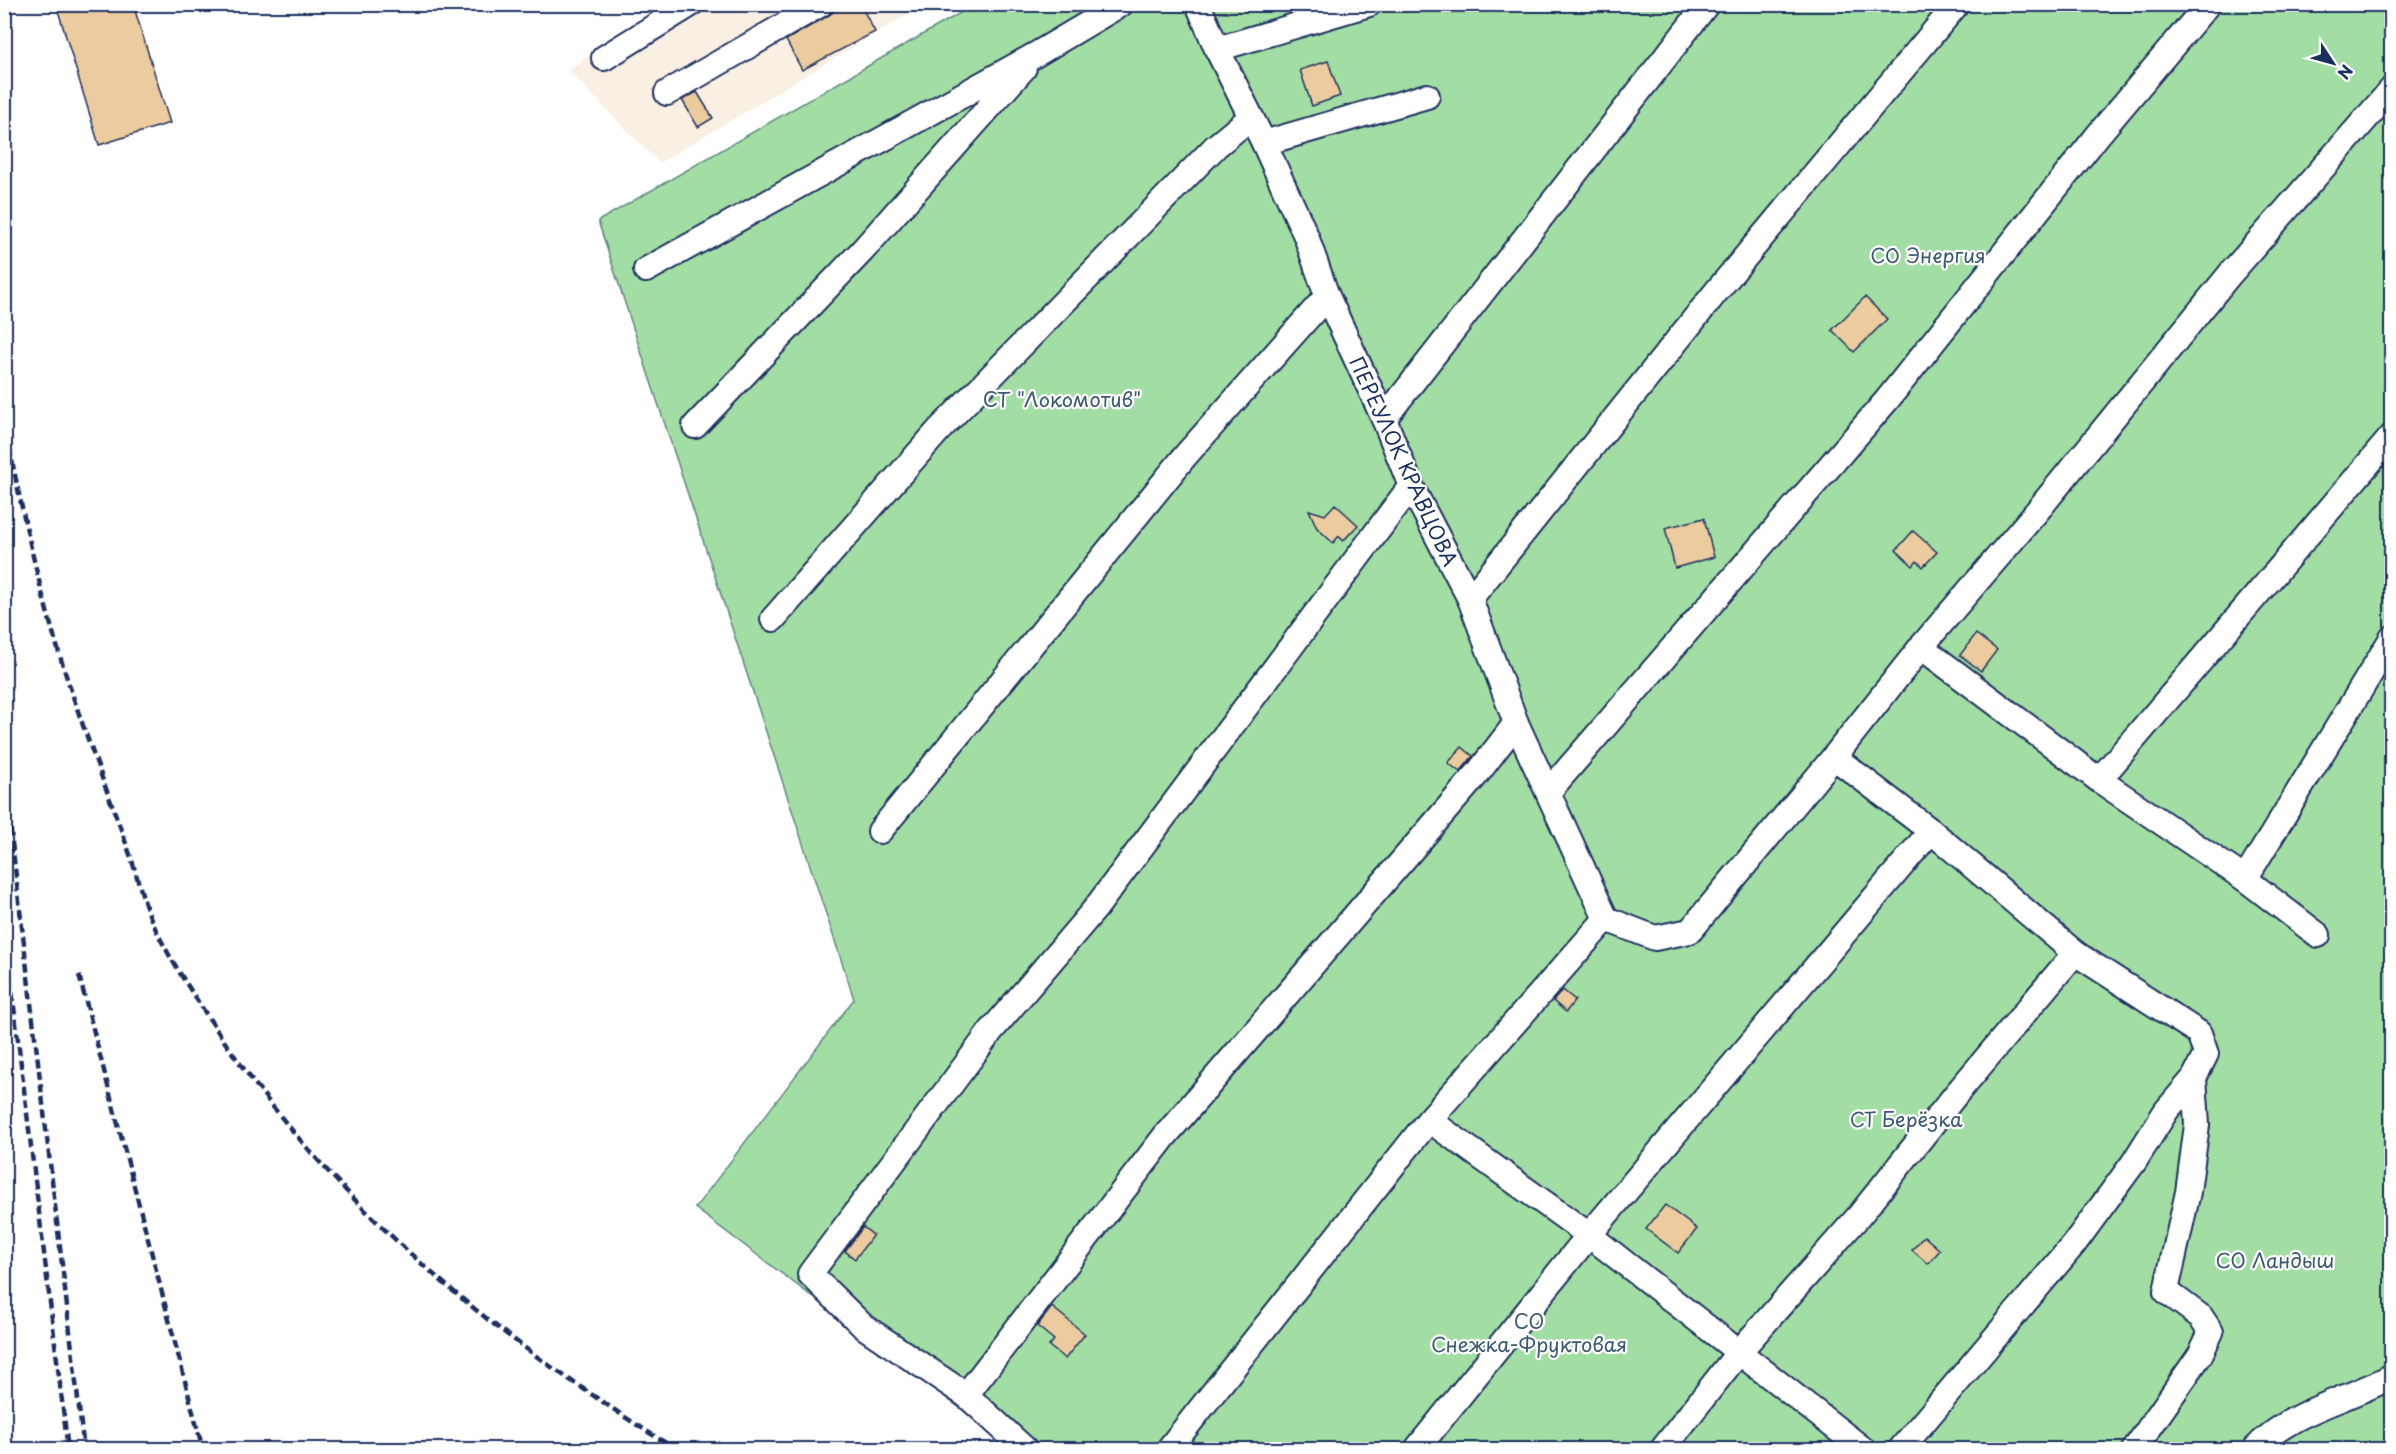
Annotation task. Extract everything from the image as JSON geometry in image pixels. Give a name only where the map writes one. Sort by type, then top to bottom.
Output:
[{"type":"street","points":[[604,58],[691,4]]},
{"type":"street","points":[[667,93],[821,4]]},
{"type":"street","points":[[646,270],[1035,55],[1121,4]]},
{"type":"street","name":"ПЕРЕУЛОК КРАВЦОВА","points":[[1198,4],[1306,236],[1327,296],[1384,418],[1411,486],[1470,599],[1516,723],[1606,919]]},
{"type":"street","points":[[1217,49],[1369,4]]},
{"type":"street","points":[[1384,418],[1707,4]]},
{"type":"street","points":[[1470,599],[1716,292],[1957,4]]},
{"type":"street","points":[[1549,791],[1887,400],[2098,135],[2208,4]]},
{"type":"street","points":[[695,426],[862,251],[1035,55]]},
{"type":"street","points":[[1168,1449],[1429,1120],[1606,919],[1656,938],[1690,931],[2230,273],[2391,89]]},
{"type":"street","points":[[1264,144],[1426,96]]},
{"type":"street","points":[[773,619],[938,430],[1216,146],[1250,118]]},
{"type":"street","points":[[880,831],[1186,455],[1327,296]]},
{"type":"street","points":[[2099,780],[2391,436]]},
{"type":"street","points":[[1026,1449],[966,1395],[862,1326],[810,1274],[991,1031],[1095,909],[1411,486]]},
{"type":"street","points":[[2244,879],[2391,638]]},
{"type":"street","points":[[1921,647],[2099,780],[2244,879],[2318,935]]},
{"type":"street","points":[[966,1395],[1165,1136],[1477,774],[1516,723]]},
{"type":"street","points":[[1834,757],[1931,831],[2075,953],[2199,1032],[2206,1054],[2194,1078],[2166,1112],[2134,1162],[2073,1244],[1900,1449]]},
{"type":"street","points":[[1416,1449],[1589,1236],[1931,831]]},
{"type":"street","points":[[1662,1449],[1739,1352],[1859,1215],[1957,1093],[2075,953]]},
{"type":"street","points":[[2134,1449],[2200,1355],[2211,1332],[2201,1317],[2166,1292],[2189,1181],[2197,1125],[2194,1078]]},
{"type":"street","points":[[1429,1120],[1589,1236],[1864,1449]]},
{"type":"street","points":[[2254,1449],[2265,1438],[2313,1409],[2391,1376]]},
{"type":"shaded area","points":[[659,5],[923,5],[659,163],[569,71]]},
{"type":"green space","points":[[974,5],[2391,5],[2391,1449],[1014,1449],[695,1208],[854,999],[598,221]]},
{"type":"building","points":[[56,4],[133,4],[170,123],[99,145]]},
{"type":"building","points":[[835,4],[860,4],[875,32],[802,70],[786,40],[828,16],[833,12]]},
{"type":"building","points":[[1328,61],[1340,96],[1312,106],[1300,70]]},
{"type":"building","points":[[697,92],[713,118],[698,127],[682,100]]},
{"type":"building","points":[[1865,297],[1887,319],[1854,352],[1832,330]]},
{"type":"building","points":[[1335,504],[1358,525],[1343,541],[1339,536],[1333,543],[1317,528],[1309,510],[1325,515]]},
{"type":"building","points":[[1704,518],[1714,557],[1675,568],[1665,528]]},
{"type":"building","points":[[1913,531],[1937,552],[1923,567],[1917,561],[1913,566],[1896,550]]},
{"type":"building","points":[[1976,634],[1997,650],[1981,671],[1960,655]]},
{"type":"building","points":[[1462,747],[1473,756],[1460,772],[1448,763]]},
{"type":"building","points":[[1563,990],[1575,1000],[1566,1012],[1553,1001]]},
{"type":"building","points":[[1665,1205],[1697,1229],[1678,1253],[1646,1229]]},
{"type":"building","points":[[863,1227],[873,1235],[855,1259],[845,1251]]},
{"type":"building","points":[[1924,1236],[1940,1250],[1928,1264],[1912,1250]]},
{"type":"building","points":[[1052,1307],[1085,1334],[1065,1359],[1049,1346],[1054,1340],[1037,1326]]},
{"type":"railway","points":[[4,421],[42,591],[57,646],[144,901],[174,964],[220,1035],[258,1088],[342,1187],[436,1276],[537,1357],[623,1416],[678,1450]]},
{"type":"railway","points":[[4,775],[84,1450]]},
{"type":"railway","points":[[4,925],[68,1450]]},
{"type":"railway","points":[[79,975],[203,1450]]},
{"type":"park label","name":"СО Энергия","points":[[1928,255]]},
{"type":"park label","name":"СТ \"Локомотив\"","points":[[1062,399]]},
{"type":"park label","name":"СТ Берёзка","points":[[1906,1119]]},
{"type":"park label","name":"СО Ландыш","points":[[2275,1260]]},
{"type":"park label","name":"СО Снежка-Фруктовая","points":[[1529,1332]]}]
